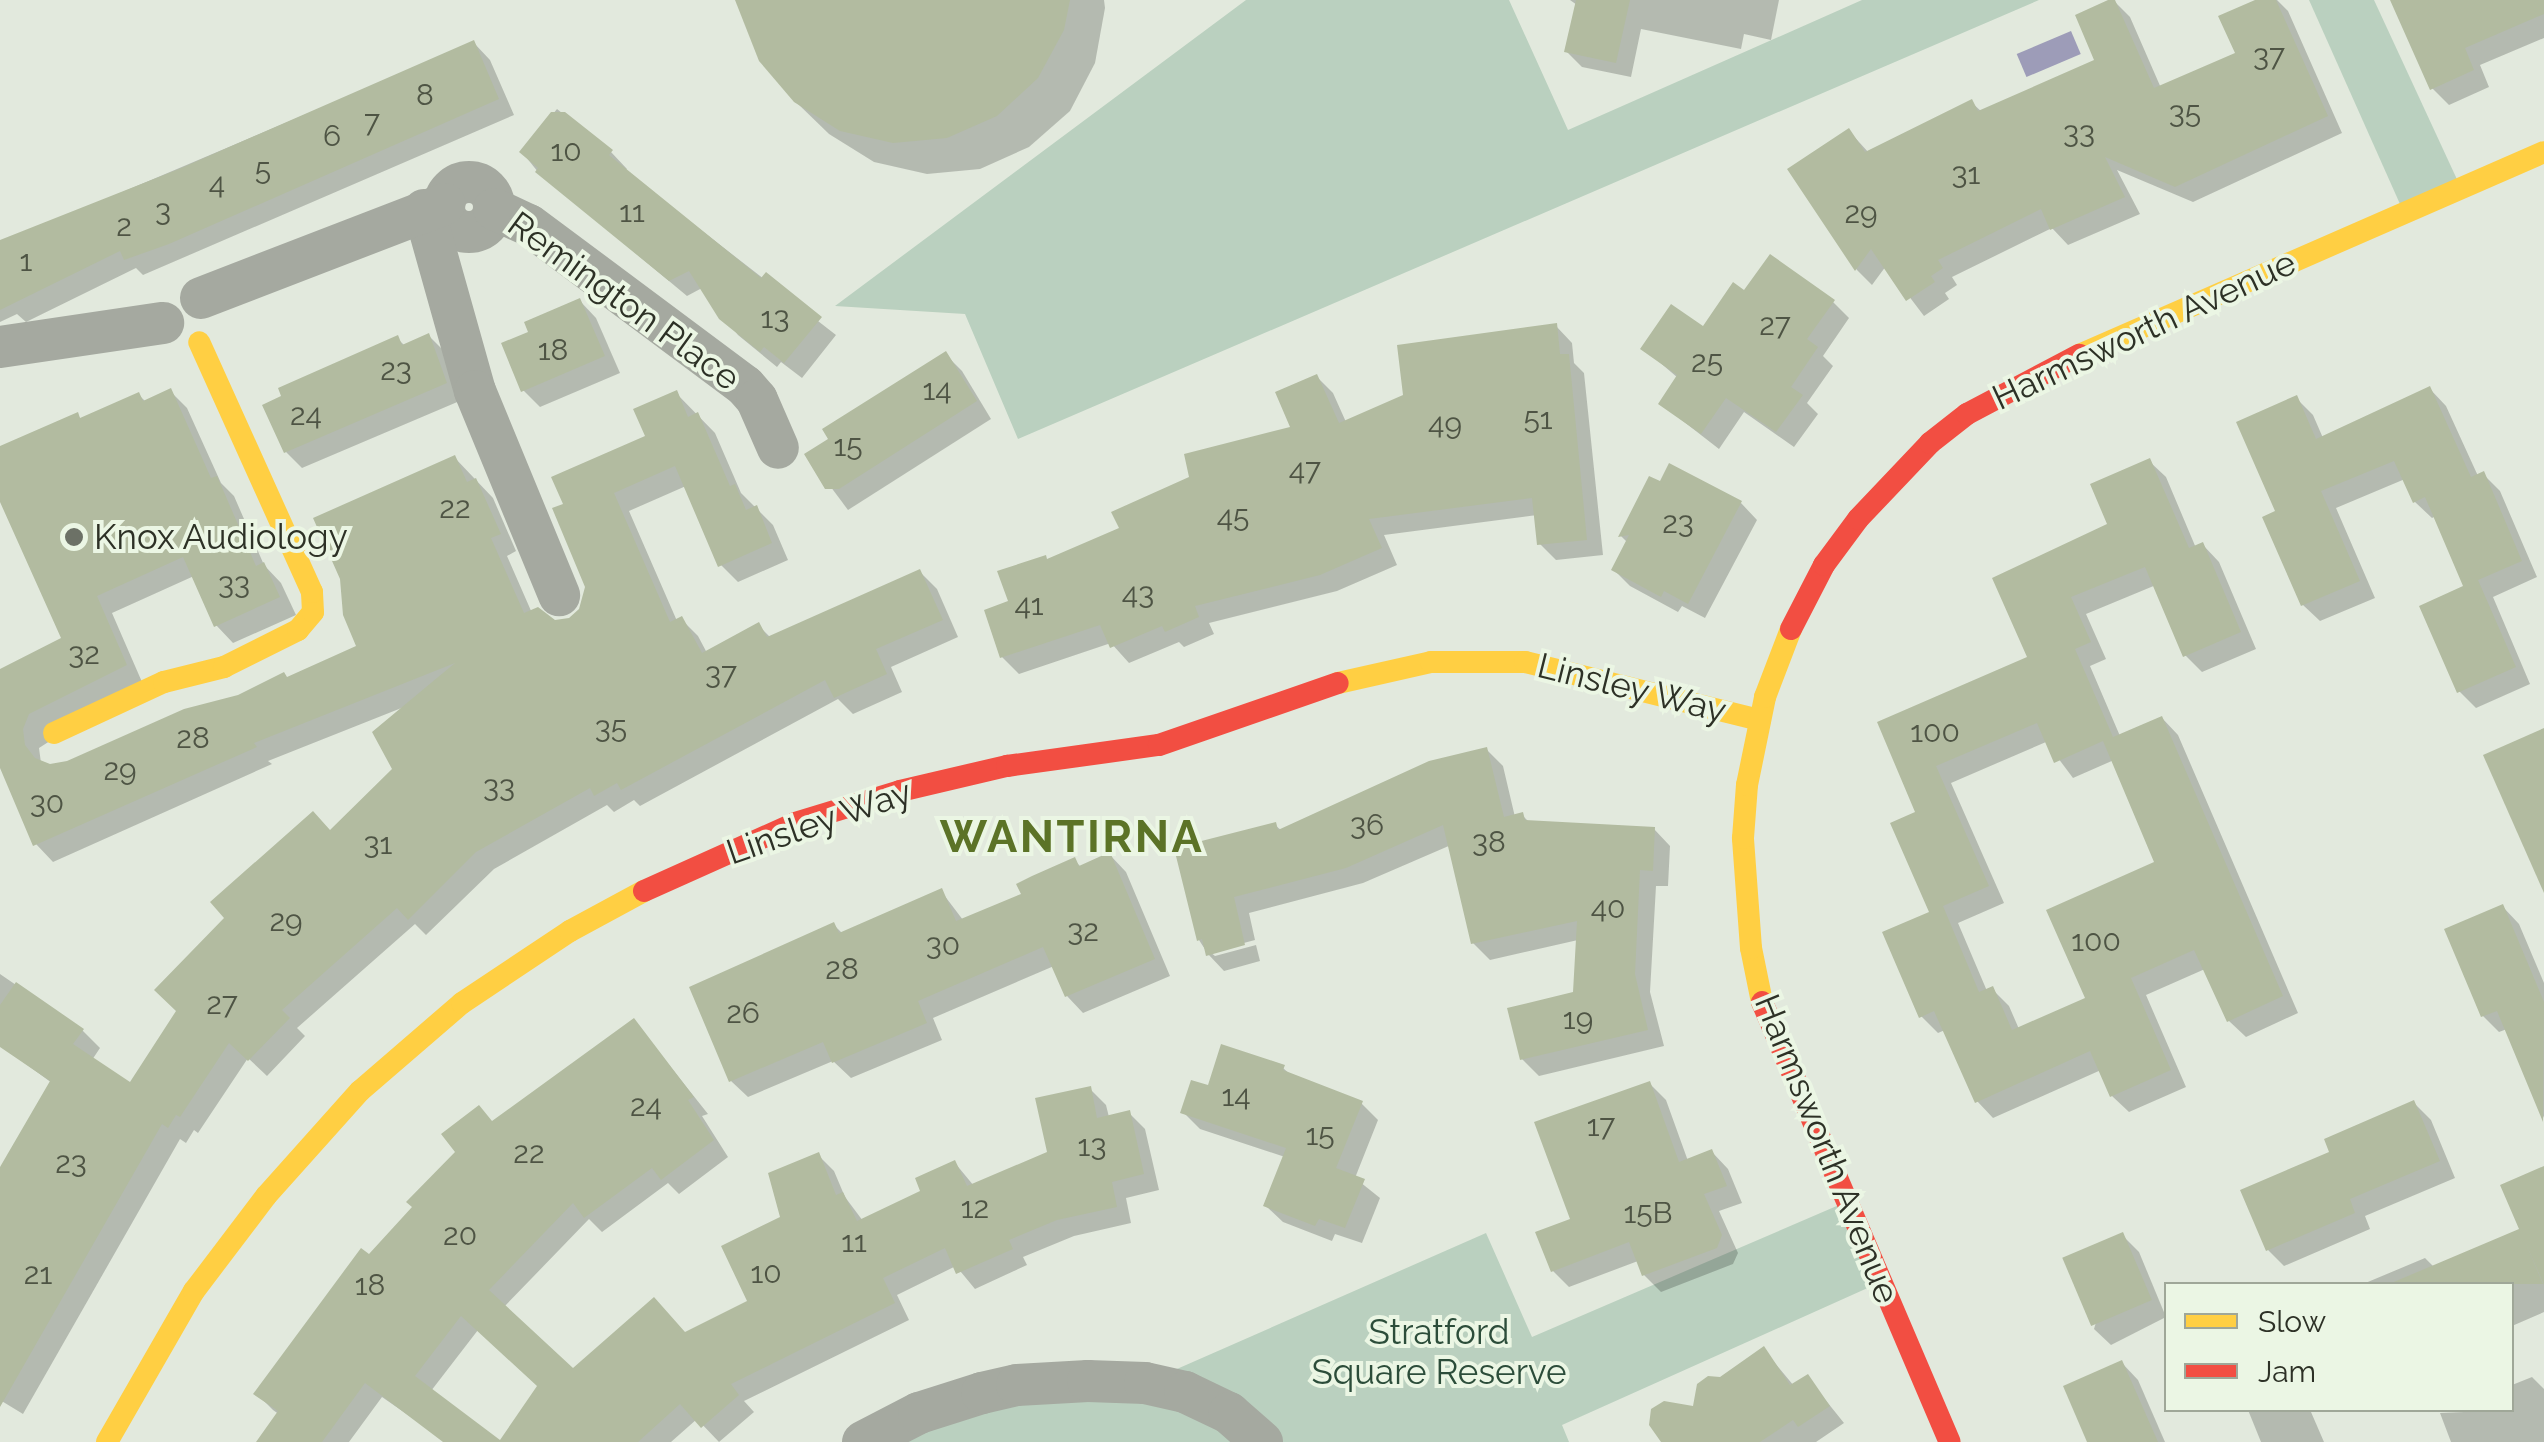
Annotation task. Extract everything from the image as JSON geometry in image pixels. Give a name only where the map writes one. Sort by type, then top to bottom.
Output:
[{"type":"street","name":"Harmsworth Avenue","points":[[1950,1442],[1783,1058],[1762,1000],[1744,892],[1742,838],[1760,720],[1783,644],[1824,564],[1894,479],[1967,414],[2064,361],[2544,152]]},
{"type":"street","name":"Remington Place","points":[[181,333],[208,335],[213,318],[201,298],[434,207],[459,184],[476,182],[490,192],[494,209],[529,225],[745,386],[757,400],[778,448]]},
{"type":"street","points":[[434,207],[483,414],[558,595]]},
{"type":"street","name":"Remington Place","points":[[54,733],[164,682],[224,667],[298,630],[313,612],[312,592],[181,333]]},
{"type":"street","points":[[0,347],[181,333]]},
{"type":"street","name":"Linsley Way","points":[[107,1442],[194,1291],[274,1187],[360,1091],[478,993],[570,931],[675,874],[795,823],[900,791],[1007,766],[1159,745],[1360,675],[1431,662],[1526,662],[1760,720]]},
{"type":"street","points":[[863,1442],[919,1414],[982,1393],[1016,1384],[1088,1381],[1145,1383],[1185,1392],[1229,1413],[1262,1442]]},
{"type":"green space","points":[[1246,0],[1509,0],[1568,130],[1862,0],[2039,0],[1018,439],[965,314],[835,306]]},
{"type":"green space","points":[[2309,0],[2374,0],[2461,188],[2404,213]]},
{"type":"green space","name":"Stratford Square Reserve","points":[[1846,1202],[1881,1282],[1562,1425],[1569,1442],[863,1442],[919,1413],[1145,1383],[1486,1233],[1532,1337]]},
{"type":"water","points":[[2071,31],[2081,54],[2026,77],[2017,54]]},
{"type":"building","points":[[735,0],[1070,0],[1064,30],[1038,78],[997,116],[947,138],[893,143],[840,131],[794,102],[759,61]]},
{"type":"building","points":[[1576,0],[1630,0],[1616,63],[1564,52]]},
{"type":"building","points":[[2115,0],[2154,88],[2235,53],[2218,16],[2255,0],[2276,0],[2328,116],[2175,187],[2105,157],[2125,197],[2050,230],[2041,209],[1938,260],[1943,268],[1931,276],[1935,282],[1906,301],[1871,249],[1855,271],[1787,169],[1849,128],[1865,152],[1972,99],[1978,111],[2094,60],[2075,15]]},
{"type":"building","points":[[2390,0],[2544,0],[2544,14],[2465,48],[2474,70],[2430,90]]},
{"type":"building","points":[[474,40],[499,99],[169,244],[124,260],[120,251],[0,310],[0,240],[179,169]]},
{"type":"building","points":[[551,112],[565,112],[613,150],[609,155],[761,278],[766,272],[822,317],[784,363],[764,347],[760,352],[719,319],[689,271],[669,281],[535,172],[538,168],[519,152]]},
{"type":"building","points":[[1770,254],[1835,300],[1807,339],[1818,347],[1791,387],[1803,395],[1776,432],[1726,398],[1701,434],[1658,404],[1677,375],[1640,349],[1671,304],[1703,326],[1733,282],[1744,290]]},
{"type":"building","points":[[580,298],[605,356],[521,392],[501,343],[528,332],[524,322]]},
{"type":"building","points":[[1557,323],[1560,354],[1569,354],[1587,540],[1537,545],[1532,498],[1369,519],[1382,548],[1320,575],[1195,606],[1199,617],[1165,632],[1162,626],[1110,648],[1100,625],[1000,658],[984,610],[1008,601],[997,571],[1046,555],[1047,559],[1119,528],[1111,512],[1189,477],[1184,454],[1290,427],[1275,392],[1317,374],[1339,423],[1403,395],[1397,345]]},
{"type":"building","points":[[429,333],[447,383],[284,453],[262,405],[281,396],[278,388],[398,335],[402,345]]},
{"type":"building","points":[[946,351],[977,401],[839,489],[825,489],[804,454],[828,439],[822,429]]},
{"type":"building","points":[[2430,386],[2471,477],[2484,471],[2522,561],[2478,580],[2516,667],[2457,693],[2419,606],[2463,586],[2425,497],[2413,503],[2394,461],[2321,491],[2360,581],[2301,606],[2262,517],[2275,511],[2236,422],[2297,395],[2316,439]]},
{"type":"building","points":[[171,388],[211,478],[217,476],[256,566],[264,562],[280,597],[214,627],[183,557],[97,596],[127,665],[29,714],[23,729],[25,745],[35,758],[50,764],[67,761],[184,709],[238,695],[284,672],[287,677],[356,646],[343,615],[340,579],[313,518],[455,455],[467,482],[476,478],[501,534],[491,538],[524,613],[538,607],[555,620],[569,618],[579,609],[585,587],[552,508],[563,504],[551,477],[645,436],[633,409],[677,390],[688,417],[698,412],[730,486],[735,484],[746,510],[757,505],[772,543],[718,567],[675,466],[614,493],[670,622],[682,616],[702,653],[759,622],[767,637],[920,569],[943,620],[876,649],[887,674],[834,698],[825,680],[621,790],[617,783],[594,796],[590,788],[476,852],[408,920],[397,908],[282,1010],[290,1018],[248,1061],[229,1043],[180,1117],[176,1115],[168,1128],[162,1124],[0,1407],[0,1167],[50,1081],[0,1047],[0,1005],[16,982],[84,1029],[73,1044],[130,1082],[176,1011],[154,990],[224,918],[210,902],[313,811],[330,830],[392,769],[372,732],[455,663],[254,743],[257,747],[33,846],[0,768],[0,669],[61,638],[0,502],[0,446],[78,412],[80,418],[139,392],[143,401]]},
{"type":"building","points":[[2150,458],[2189,548],[2203,542],[2241,632],[2183,657],[2145,567],[2071,597],[2091,642],[2075,649],[2113,737],[2162,716],[2283,996],[2227,1022],[2194,950],[2131,978],[2171,1070],[2110,1097],[2090,1051],[1975,1103],[1934,1011],[1919,1018],[1882,932],[1929,912],[1890,823],[1915,812],[1877,722],[2027,657],[1992,578],[2107,524],[2090,484]],"holes":[[[2037,723],[2054,763],[2103,741],[2154,862],[2046,910],[2085,998],[2012,1030],[1993,986],[1979,992],[1943,906],[1989,886],[1936,766]]]},
{"type":"building","points":[[1669,463],[1742,501],[1688,604],[1664,591],[1661,597],[1611,570],[1629,535],[1618,537],[1649,476],[1660,481]]},
{"type":"building","points":[[2544,728],[2544,893],[2483,755]]},
{"type":"building","points":[[1487,747],[1504,817],[1523,812],[1525,820],[1655,827],[1653,871],[1640,870],[1635,974],[1648,1030],[1520,1060],[1507,1008],[1573,992],[1577,921],[1471,944],[1443,825],[1346,868],[1234,897],[1245,945],[1206,956],[1202,939],[1197,941],[1174,848],[1276,822],[1278,830],[1429,761]]},
{"type":"building","points":[[1110,852],[1155,959],[1065,997],[1043,947],[918,1001],[927,1023],[832,1063],[823,1042],[729,1082],[689,987],[834,922],[839,933],[942,888],[956,921],[1021,894],[1016,884],[1032,876],[1075,857],[1079,866]]},
{"type":"building","points":[[2503,904],[2544,1002],[2543,1122],[2497,1011],[2481,1017],[2444,929]]},
{"type":"building","points":[[634,1018],[694,1097],[688,1100],[714,1140],[661,1180],[652,1168],[584,1218],[573,1203],[489,1290],[573,1368],[654,1297],[685,1332],[747,1301],[721,1246],[780,1217],[768,1173],[819,1152],[836,1195],[843,1192],[857,1221],[920,1191],[915,1178],[955,1160],[967,1186],[1047,1152],[1035,1098],[1091,1086],[1097,1118],[1130,1110],[1144,1174],[1112,1182],[1117,1207],[1057,1220],[1009,1240],[1013,1249],[956,1274],[945,1248],[883,1278],[895,1303],[731,1384],[739,1395],[701,1428],[680,1404],[638,1442],[443,1442],[365,1383],[322,1442],[256,1442],[278,1411],[253,1394],[361,1248],[369,1254],[412,1207],[406,1202],[455,1152],[441,1134],[479,1105],[492,1121]],"holes":[[[461,1316],[537,1386],[500,1440],[415,1376]]]},
{"type":"building","points":[[1221,1044],[1285,1065],[1283,1070],[1363,1101],[1336,1168],[1365,1179],[1345,1228],[1319,1219],[1315,1226],[1263,1206],[1286,1148],[1180,1113],[1191,1080],[1208,1085]]},
{"type":"building","points":[[1650,1081],[1679,1162],[1712,1149],[1727,1186],[1704,1194],[1722,1235],[1717,1248],[1642,1276],[1629,1242],[1551,1272],[1535,1232],[1570,1219],[1534,1122]]},
{"type":"building","points":[[2414,1100],[2440,1161],[2350,1199],[2355,1213],[2266,1251],[2240,1190],[2329,1152],[2324,1139]]},
{"type":"building","points":[[2544,1166],[2544,1285],[2523,1237],[2543,1284],[2394,1282],[2519,1229],[2500,1185]]},
{"type":"building","points":[[2123,1232],[2152,1300],[2091,1326],[2062,1258]]},
{"type":"building","points":[[1764,1346],[1790,1385],[1808,1374],[1830,1406],[1798,1427],[1793,1420],[1760,1442],[1661,1442],[1649,1425],[1651,1409],[1664,1401],[1693,1406],[1697,1384],[1708,1376],[1720,1377]]},
{"type":"building","points":[[2122,1360],[2158,1442],[2087,1442],[2063,1386]]},
{"type":"traffic: slow","points":[[2079,355],[2544,152]]},
{"type":"traffic: slow","points":[[54,733],[164,682],[224,667],[298,630],[313,612],[312,592],[199,342]]},
{"type":"traffic: slow","points":[[1762,1002],[1751,948],[1743,838],[1747,785],[1765,697],[1791,629]]},
{"type":"traffic: slow","points":[[1338,683],[1431,662],[1525,662],[1760,720]]},
{"type":"traffic: slow","points":[[107,1442],[194,1291],[266,1196],[360,1091],[462,1003],[570,931],[644,891]]},
{"type":"traffic: jam","points":[[1791,629],[1824,565],[1858,519],[1930,443],[1967,414],[2079,355]]},
{"type":"traffic: jam","points":[[644,891],[795,823],[900,791],[1007,766],[1159,745],[1338,683]]},
{"type":"traffic: jam","points":[[1762,1002],[1950,1442]]},
{"type":"place","name":"Knox Audiology","points":[[74,537]]},
{"type":"district","name":"WANTIRNA","points":[[1072,837]]}]
